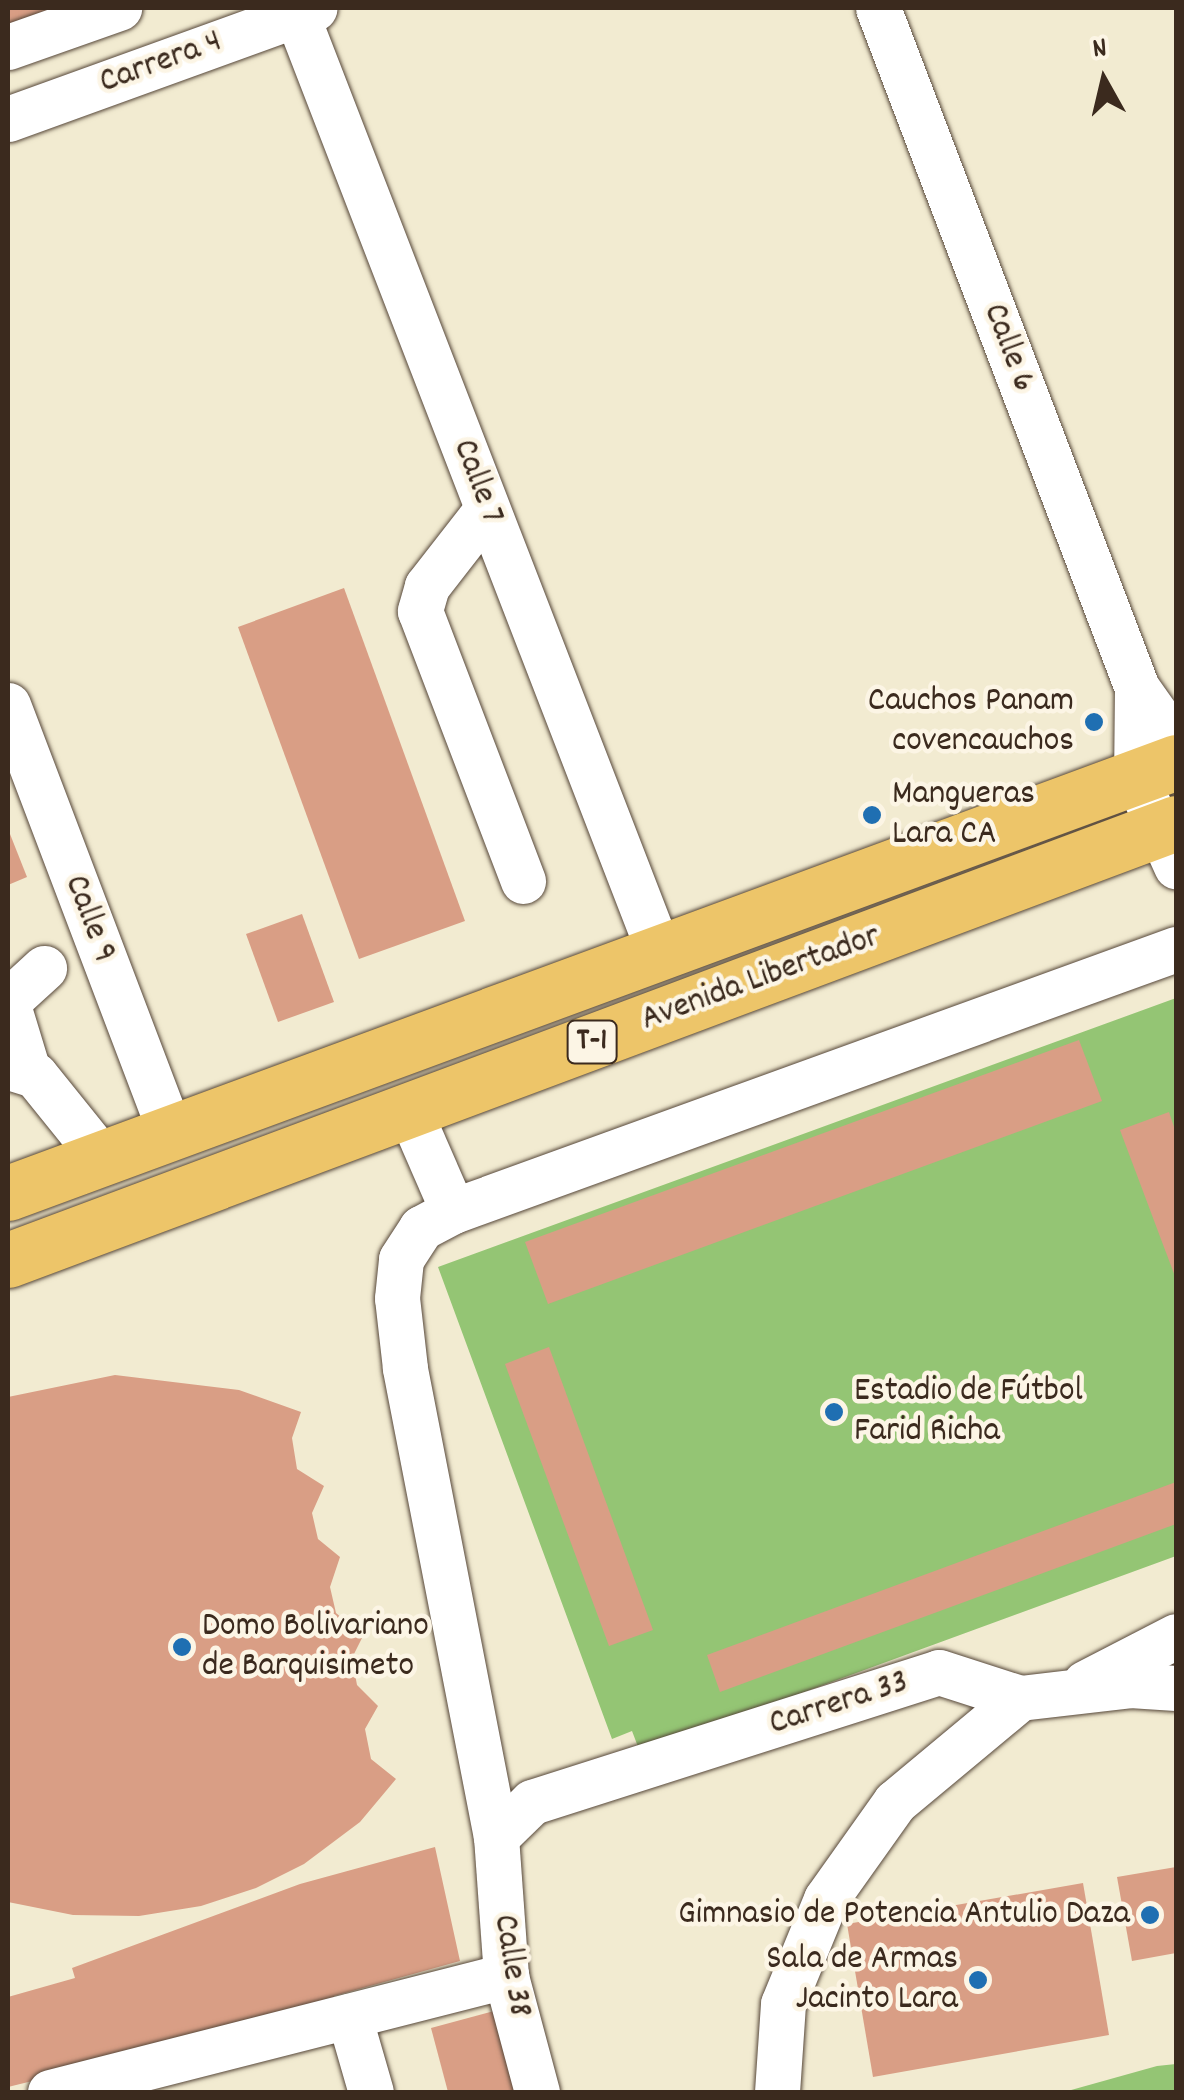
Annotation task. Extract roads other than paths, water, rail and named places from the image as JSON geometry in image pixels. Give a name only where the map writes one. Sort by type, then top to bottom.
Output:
[{"type":"main road","name":"Avenida Libertador","points":[[8,1193],[660,958],[1163,761]]},
{"type":"main road","name":"Avenida Libertador","points":[[8,1260],[408,1110],[1171,840]]},
{"type":"street","points":[[8,47],[119,8]]},
{"type":"street","name":"Calle 6","points":[[878,8],[1163,761]]},
{"type":"street","name":"Carrera 4","points":[[8,119],[302,10]]},
{"type":"street","name":"Calle 7","points":[[302,10],[660,958]]},
{"type":"street","points":[[488,509],[427,586],[420,611],[524,880]]},
{"type":"street","name":"Calle 9","points":[[8,705],[171,1134]]},
{"type":"street","points":[[1163,761],[1171,840]]},
{"type":"street","name":"Calle 38","points":[[537,2092],[506,1976],[496,1838],[398,1298],[401,1259],[422,1228],[453,1211],[1176,949]]},
{"type":"street","points":[[44,968],[8,1003],[22,1070],[102,1158]]},
{"type":"street","points":[[408,1110],[453,1211]]},
{"type":"street","points":[[1075,1688],[1176,1636]]},
{"type":"street","name":"Carrera 33","points":[[496,1838],[532,1802],[939,1672],[1020,1698]]},
{"type":"street","points":[[777,2092],[782,2004],[826,1899],[895,1802],[1020,1698],[1075,1688],[1176,1688]]},
{"type":"street","points":[[50,2092],[506,1976]]},
{"type":"street","points":[[349,2016],[371,2092]]},
{"type":"place","name":"Cauchos Panam covencauchos","points":[[1094,722]]},
{"type":"place","name":"Mangueras Lara CA","points":[[872,815]]},
{"type":"place","name":"Estadio de Fútbol Farid Richa","points":[[834,1412]]},
{"type":"place","name":"Domo Bolivariano de Barquisimeto","points":[[182,1647]]},
{"type":"place","name":"Gimnasio de Potencia Antulio Daza","points":[[1150,1915]]},
{"type":"place","name":"Sala de Armas Jacinto Lara","points":[[978,1980]]}]
